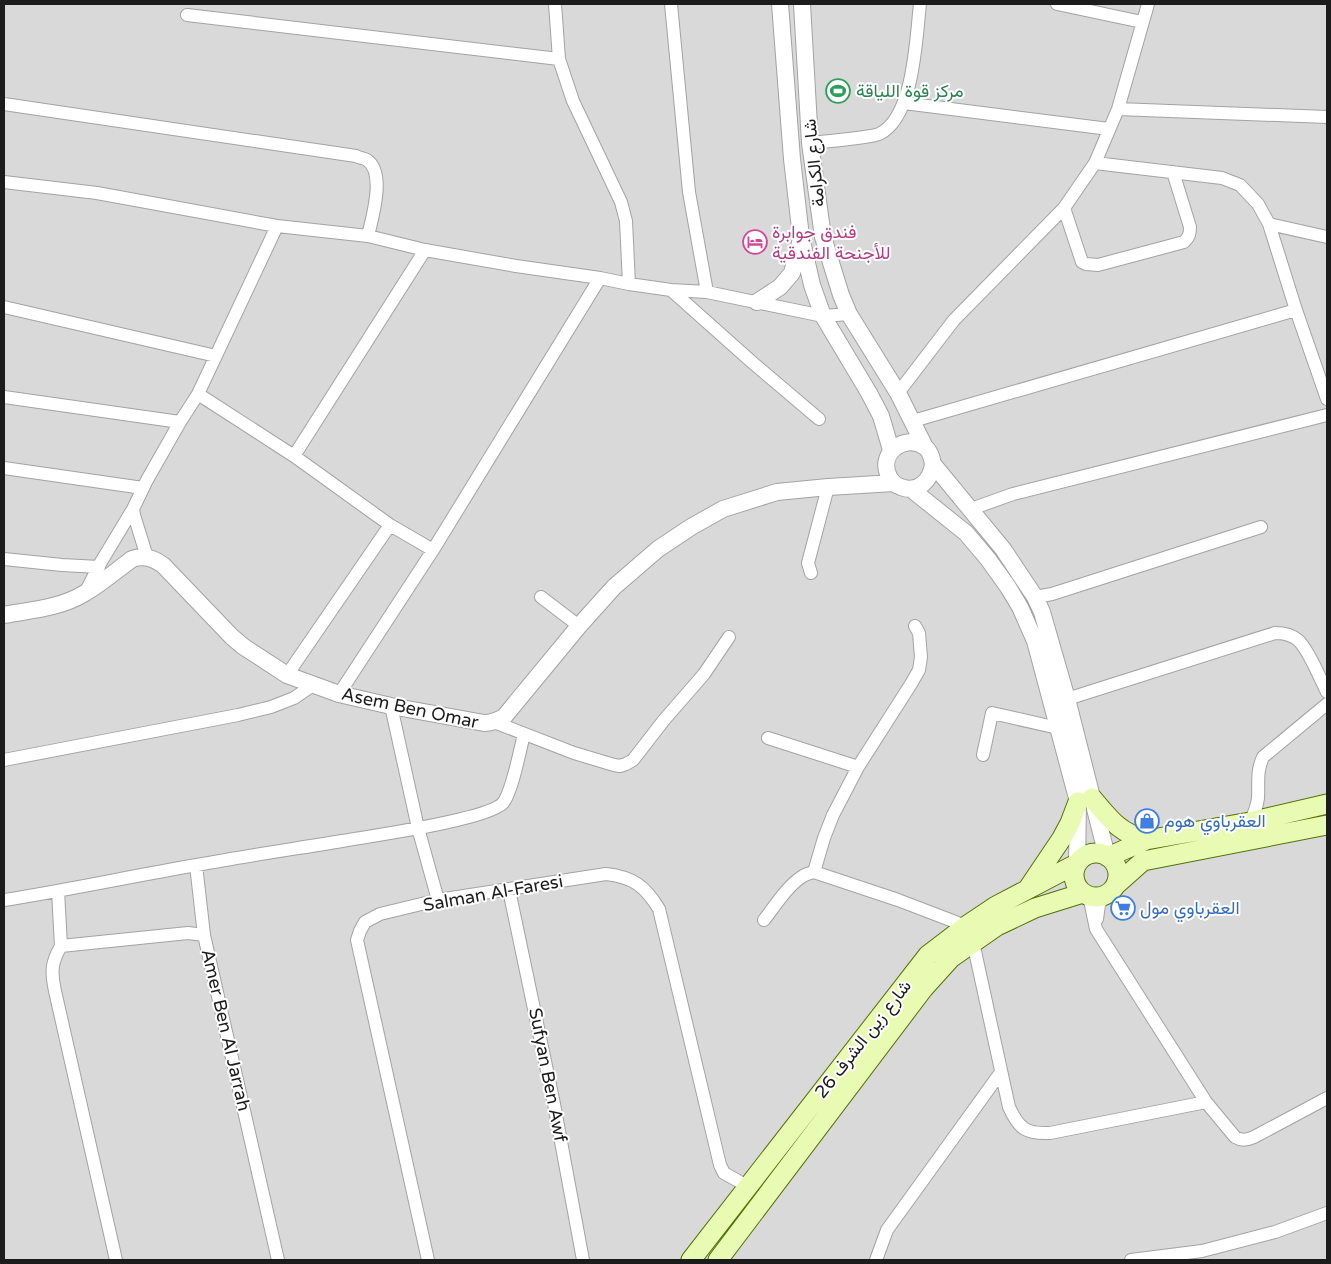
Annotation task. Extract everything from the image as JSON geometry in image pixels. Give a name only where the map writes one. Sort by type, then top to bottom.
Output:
[{"type":"main road","points":[[1028,890],[1085,800],[1121,830],[1146,840]]},
{"type":"main road","points":[[1107,856],[1146,840],[1250,822],[1327,804]]},
{"type":"main road","name":"شارع زين الشرف 26","points":[[691,1260],[928,955],[969,934],[997,926],[1035,908],[1098,892],[1143,861],[1327,826]]},
{"type":"main road","points":[[1100,853],[1107,856],[1113,861],[1118,872],[1118,879],[1098,892],[1075,883],[1074,870],[1081,858],[1087,854],[1100,853]]},
{"type":"main road","name":"شارع زين الشرف 26","points":[[718,1260],[923,989],[969,934],[996,906],[1077,864]]},
{"type":"street","points":[[555,4],[559,59],[573,101],[621,202],[626,221],[629,284]]},
{"type":"street","points":[[671,4],[689,192],[706,292]]},
{"type":"street","name":"شارع الكرامة","points":[[780,4],[792,159],[801,237],[812,285],[823,316],[869,393],[880,416],[891,450]]},
{"type":"street","name":"شارع الكرامة","points":[[802,4],[810,142],[823,237],[840,295],[898,393],[925,447]]},
{"type":"street","points":[[810,142],[876,135],[887,129],[894,121],[904,103],[911,78],[920,4]]},
{"type":"street","points":[[1058,4],[1142,22]]},
{"type":"street","points":[[898,393],[954,320],[1064,208],[1095,163],[1118,109],[1148,4]]},
{"type":"street","points":[[188,15],[559,59]]},
{"type":"street","points":[[904,103],[1109,129]]},
{"type":"street","points":[[4,104],[356,156],[368,160],[376,172],[377,192],[368,236]]},
{"type":"street","points":[[1118,109],[1327,117]]},
{"type":"street","points":[[1095,163],[1222,178],[1240,185],[1258,204],[1269,224],[1327,399]]},
{"type":"street","points":[[1064,208],[1082,262],[1086,264],[1098,265],[1184,242],[1190,233],[1190,227],[1173,172]]},
{"type":"street","points":[[4,182],[97,193],[277,226],[368,236],[425,250],[516,266],[671,290],[706,292],[823,316],[850,314]]},
{"type":"street","points":[[1269,224],[1327,237]]},
{"type":"street","points":[[85,594],[180,422],[198,394],[277,226]]},
{"type":"street","points":[[757,302],[780,287],[792,273],[801,237]]},
{"type":"street","points":[[294,456],[425,250]]},
{"type":"street","points":[[339,694],[434,550],[600,278]]},
{"type":"street","points":[[671,290],[819,419]]},
{"type":"street","points":[[4,307],[216,356]]},
{"type":"street","points":[[913,421],[1296,310]]},
{"type":"street","points":[[198,394],[294,456],[390,525],[434,550]]},
{"type":"street","points":[[4,397],[180,422]]},
{"type":"street","points":[[971,509],[1013,494],[1327,415]]},
{"type":"street","points":[[914,442],[925,447],[931,455],[933,464],[932,473],[927,481],[911,489],[902,488],[894,483],[888,476],[886,467],[891,450],[901,443],[914,442]]},
{"type":"street","points":[[933,464],[1003,549],[1035,597],[1042,612],[1067,699],[1085,800],[1077,864]]},
{"type":"street","points":[[849,486],[886,467]]},
{"type":"street","points":[[4,468],[143,488]]},
{"type":"street","name":"Asem Ben Omar","points":[[148,557],[163,565],[232,637],[287,675],[339,694],[484,724],[504,717],[579,626],[614,587],[658,548],[699,522],[723,509],[778,492],[894,483]]},
{"type":"street","points":[[810,573],[808,563],[828,487]]},
{"type":"street","points":[[911,489],[966,533],[988,559],[1020,607],[1035,641],[1058,728],[1107,856]]},
{"type":"street","points":[[4,615],[66,602],[85,594],[132,559],[148,557],[133,509]]},
{"type":"street","points":[[287,675],[390,525]]},
{"type":"street","points":[[1035,597],[1052,594],[1261,527]]},
{"type":"street","points":[[4,559],[62,565],[99,566]]},
{"type":"street","points":[[541,598],[579,626]]},
{"type":"street","points":[[814,872],[833,815],[858,767],[918,670],[922,657],[915,626]]},
{"type":"street","points":[[1067,699],[1275,633],[1284,633],[1300,641],[1327,692]]},
{"type":"street","points":[[494,722],[574,753],[620,766],[626,764],[633,760],[664,720],[704,674],[729,636]]},
{"type":"street","points":[[4,760],[255,711],[294,698],[313,685]]},
{"type":"street","points":[[1250,822],[1258,799],[1257,776],[1262,756],[1327,704]]},
{"type":"street","points":[[392,706],[418,828],[438,900]]},
{"type":"street","points":[[983,755],[992,713],[1058,728]]},
{"type":"street","points":[[4,900],[196,865],[418,828],[492,810],[503,803],[512,783],[524,734]]},
{"type":"street","points":[[768,738],[858,767]]},
{"type":"street","points":[[196,865],[204,934]]},
{"type":"street","points":[[764,920],[787,891],[804,876],[814,872],[898,900],[969,934],[1009,1107],[1015,1121],[1023,1128],[1037,1133],[1050,1133],[1206,1102]]},
{"type":"street","name":"Salman Al-Faresi","points":[[428,1260],[357,940],[365,922],[380,914],[438,900],[606,874],[619,876],[637,883],[650,895],[659,909],[717,1157],[724,1173],[748,1186]]},
{"type":"street","name":"Sufyan Ben Awf","points":[[509,890],[554,1104],[583,1260]]},
{"type":"street","points":[[58,891],[61,946],[53,964],[52,976],[116,1260]]},
{"type":"street","points":[[1098,892],[1096,929],[1206,1102],[1235,1137],[1239,1140],[1254,1137],[1327,1098]]},
{"type":"street","name":"Amer Ben Al Jarrah","points":[[61,946],[178,933],[204,934],[278,1260]]},
{"type":"street","points":[[876,1260],[886,1230],[1001,1072]]},
{"type":"street","points":[[1131,1260],[1202,1251],[1275,1232],[1327,1213]]},
{"type":"shaded area","points":[[4,4],[1327,4],[1327,1260],[4,1260]]},
{"type":"place","name":"مركز قوة اللياقة","points":[[838,91]]},
{"type":"place","name":"فندق جوابرة للأجنحة الفندقية","points":[[755,242]]},
{"type":"place","name":"العقرباوي هوم","points":[[1147,821]]},
{"type":"place","name":"العقرباوي مول","points":[[1123,908]]}]
